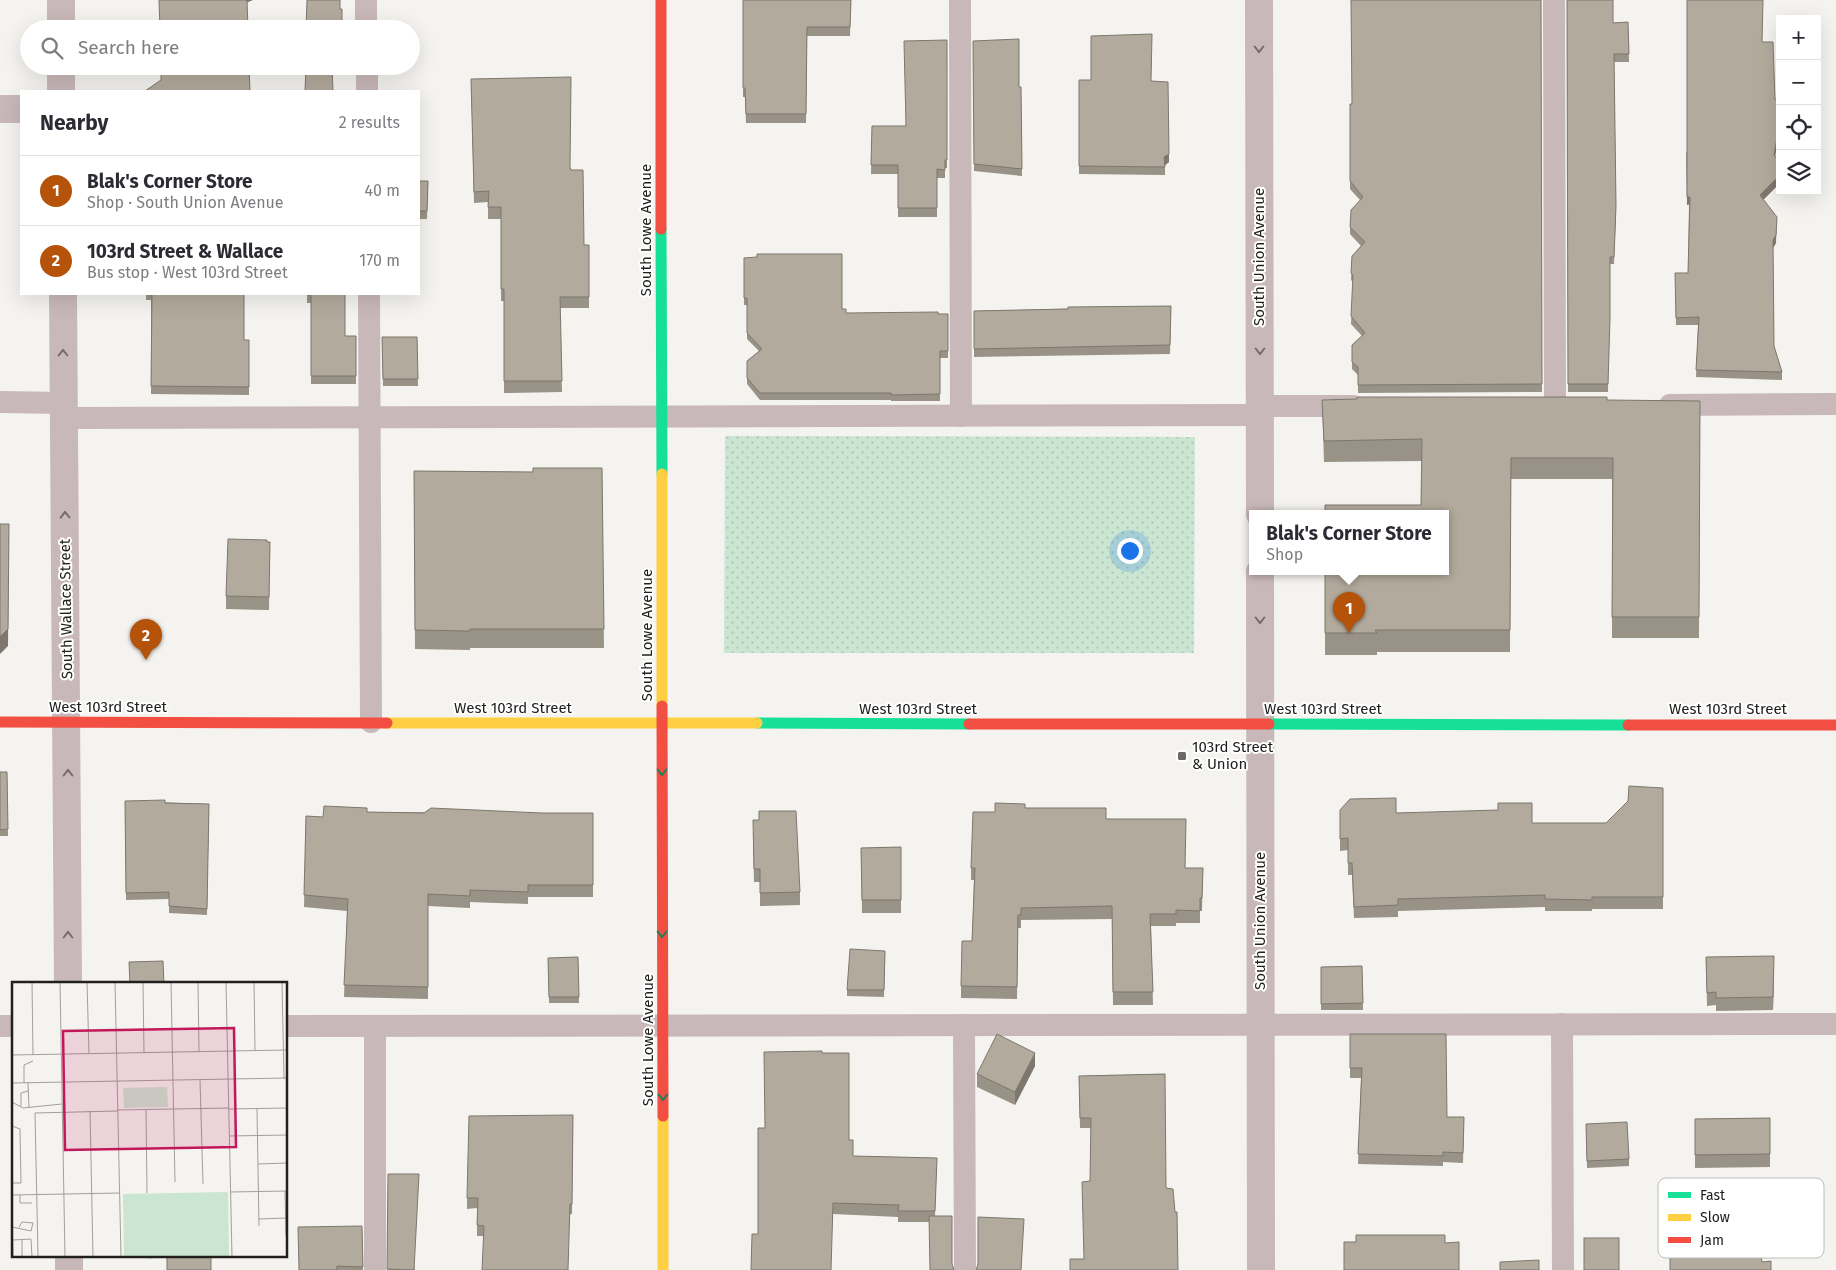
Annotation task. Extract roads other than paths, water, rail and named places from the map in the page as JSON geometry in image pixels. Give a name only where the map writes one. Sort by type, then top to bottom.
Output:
[{"type":"main road","name":"South Lowe Avenue","points":[[661,0],[663,1270]]},
{"type":"main road","name":"West 103rd Street","points":[[0,722],[1836,725]]},
{"type":"street","points":[[61,0],[61,20]]},
{"type":"street","name":"South Union Avenue","points":[[1259,0],[1260,510]]},
{"type":"street","points":[[61,75],[61,90]]},
{"type":"street","points":[[0,110],[20,110]]},
{"type":"street","name":"South Wallace Street","points":[[63,295],[68,982]]},
{"type":"street","name":"South Union Avenue","points":[[1260,575],[1261,1270]]},
{"type":"lane","points":[[366,0],[366,20]]},
{"type":"lane","points":[[960,0],[961,416]]},
{"type":"lane","points":[[1554,0],[1556,405]]},
{"type":"lane","points":[[367,75],[367,90]]},
{"type":"lane","points":[[369,295],[372,722]]},
{"type":"lane","points":[[0,402],[63,410],[370,418],[961,416],[1260,411],[1372,406]]},
{"type":"lane","points":[[1645,405],[1836,404]]},
{"type":"lane","points":[[1562,1024],[1563,1270]]},
{"type":"lane","points":[[288,1026],[1836,1024]]},
{"type":"lane","points":[[964,1025],[964,1270]]},
{"type":"lane","points":[[375,1026],[375,1270]]},
{"type":"place","name":"Blak's Corner Store","points":[[1349,633]]},
{"type":"place","name":"103rd Street & Wallace","points":[[146,660]]},
{"type":"place","name":"103rd Street & Union","points":[[1182,756]]}]
